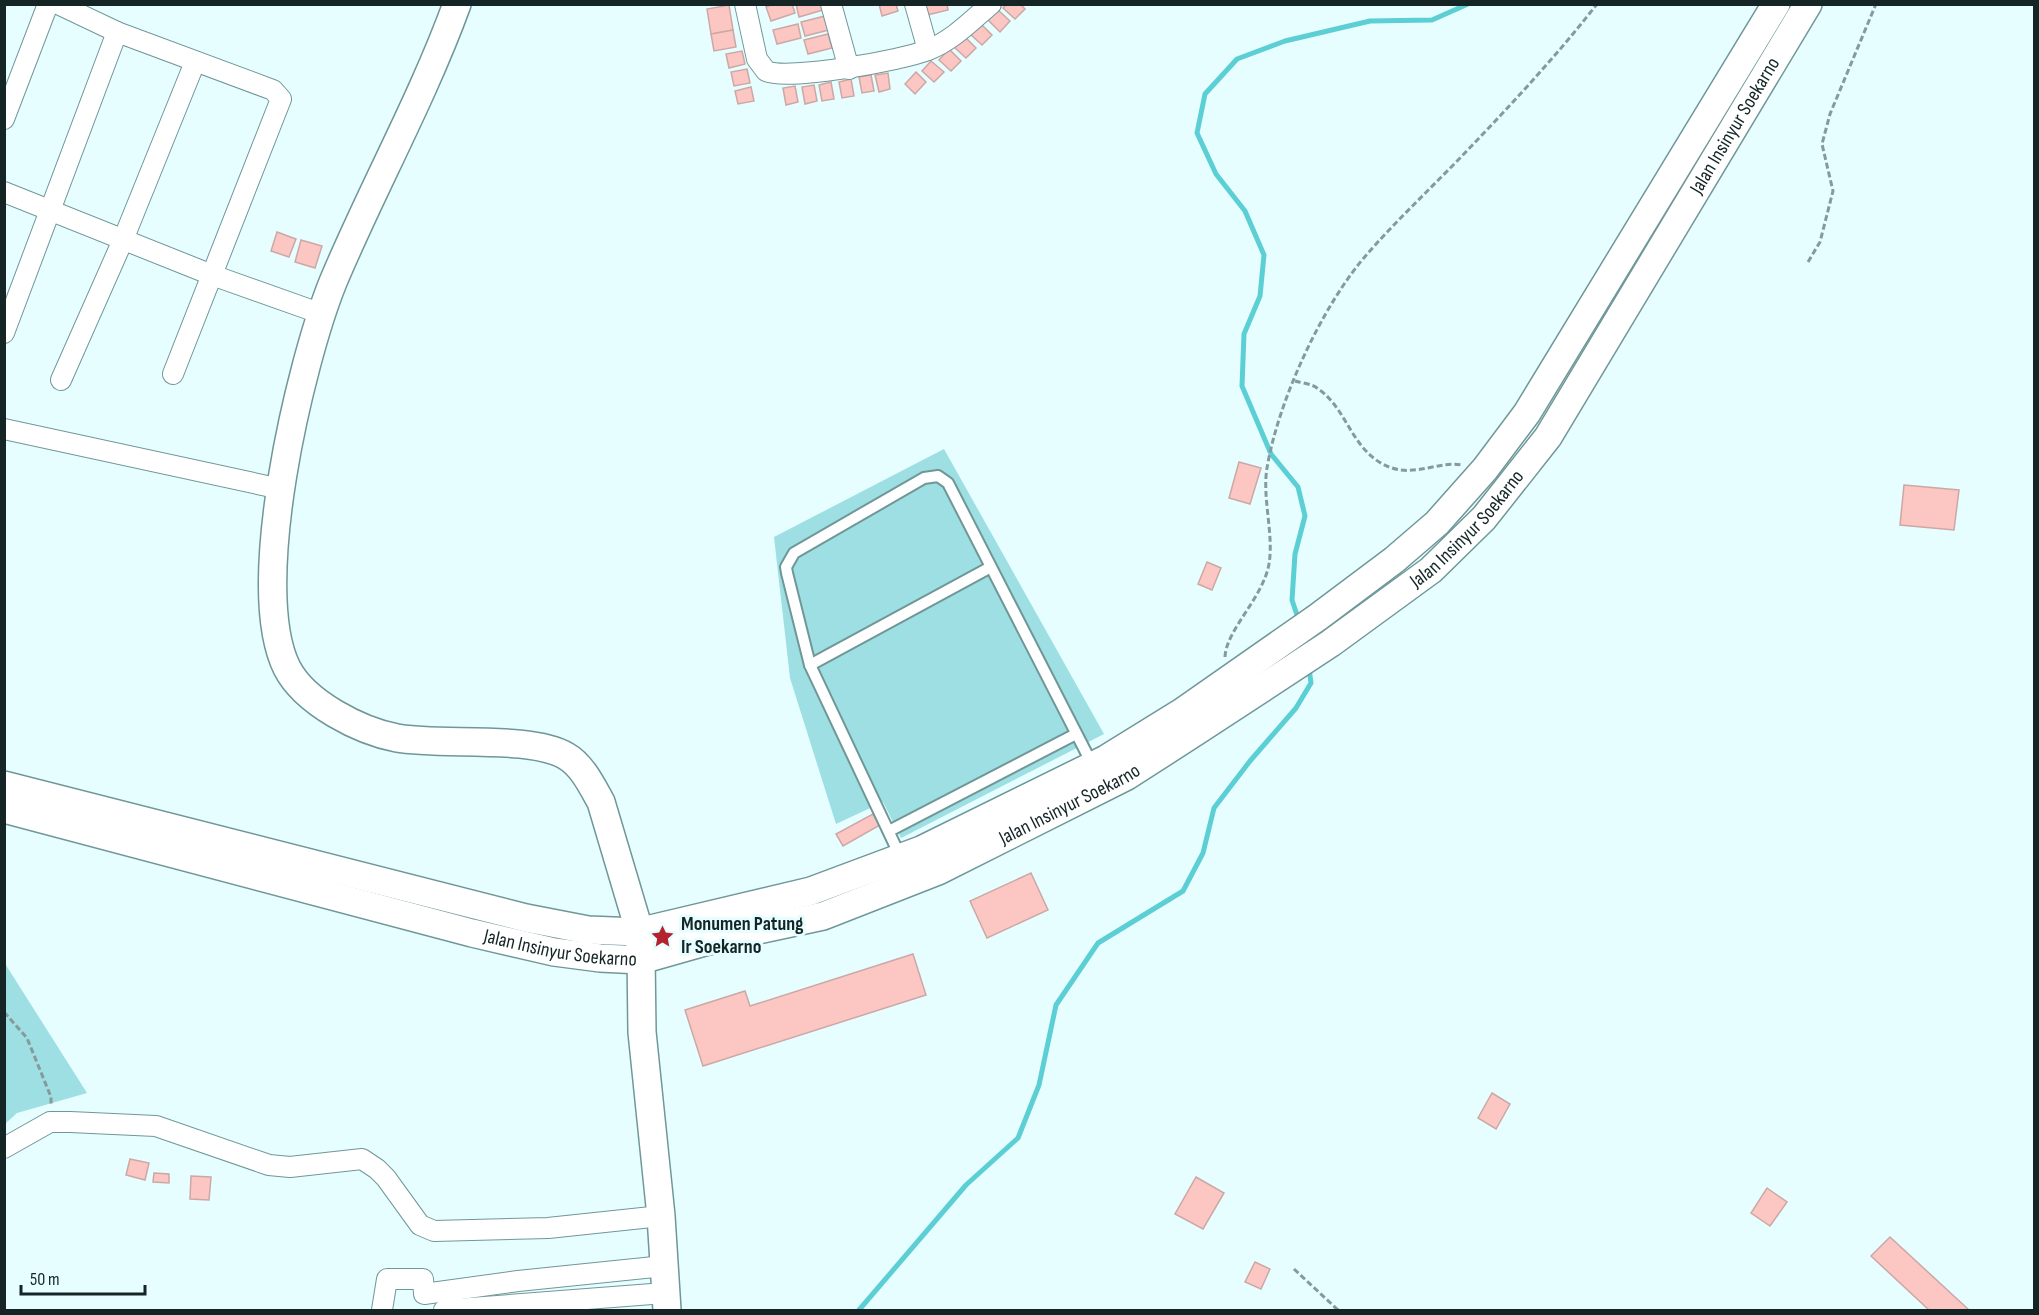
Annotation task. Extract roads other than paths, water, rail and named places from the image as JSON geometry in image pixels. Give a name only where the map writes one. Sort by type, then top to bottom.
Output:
[{"type":"main road","points":[[457,4],[446,36],[333,282],[306,364],[281,489],[275,552],[275,610],[278,643],[293,678],[330,710],[364,730],[399,738],[530,746],[567,756],[591,783],[601,802],[638,932],[641,960],[642,1032],[661,1216],[666,1302]]},
{"type":"main road","name":"Jalan Insinyur Soekarno","points":[[4,784],[526,918],[588,930],[638,932],[811,891],[901,858],[1093,766],[1182,712],[1318,618],[1394,560],[1437,523],[1485,469],[1527,413],[1776,4]]},
{"type":"main road","name":"Jalan Insinyur Soekarno","points":[[4,809],[544,950],[588,957],[641,960],[708,941],[823,916],[938,871],[1127,776],[1288,672],[1331,644],[1431,570],[1484,518],[1548,437],[1808,4]]},
{"type":"main road","points":[[1270,649],[1288,672]]},
{"type":"street","points":[[4,119],[48,4]]},
{"type":"street","points":[[58,4],[117,32],[273,90],[280,99],[173,374]]},
{"type":"street","points":[[745,4],[757,59],[766,71],[781,73],[849,69],[928,50],[950,37],[992,4]]},
{"type":"street","points":[[831,4],[849,69]]},
{"type":"street","points":[[915,4],[928,50]]},
{"type":"street","points":[[4,333],[117,32]]},
{"type":"street","points":[[61,380],[123,240],[195,62]]},
{"type":"street","points":[[4,192],[212,275],[322,314]]},
{"type":"street","points":[[4,429],[281,489]]},
{"type":"street","points":[[4,1148],[50,1122],[156,1126],[279,1166],[309,1166],[362,1159],[377,1168],[386,1178],[420,1225],[434,1231],[548,1228],[661,1216]]},
{"type":"street","points":[[382,1311],[387,1279],[423,1279],[425,1302],[518,1281],[664,1266]]},
{"type":"street","points":[[444,1311],[666,1302]]},
{"type":"lane","points":[[901,858],[810,665],[790,592],[786,567],[794,553],[924,478],[938,476],[948,483],[989,568],[1093,766]]},
{"type":"lane","points":[[810,665],[989,568]]},
{"type":"lane","points":[[889,831],[1076,734]]},
{"type":"waterway","points":[[1299,621],[1292,600],[1295,554],[1305,516],[1298,487],[1271,454],[1242,386],[1244,334],[1260,296],[1264,255],[1245,211],[1216,174],[1197,133],[1205,94],[1237,59],[1285,41],[1370,21],[1432,20],[1468,4]]},
{"type":"waterway","points":[[859,1310],[966,1185],[1018,1138],[1039,1085],[1056,1005],[1098,943],[1183,891],[1203,853],[1214,808],[1250,761],[1296,708],[1311,683],[1309,668]]},
{"type":"place","name":"Monumen Patung Ir Soekarno","points":[[663,936]]}]
